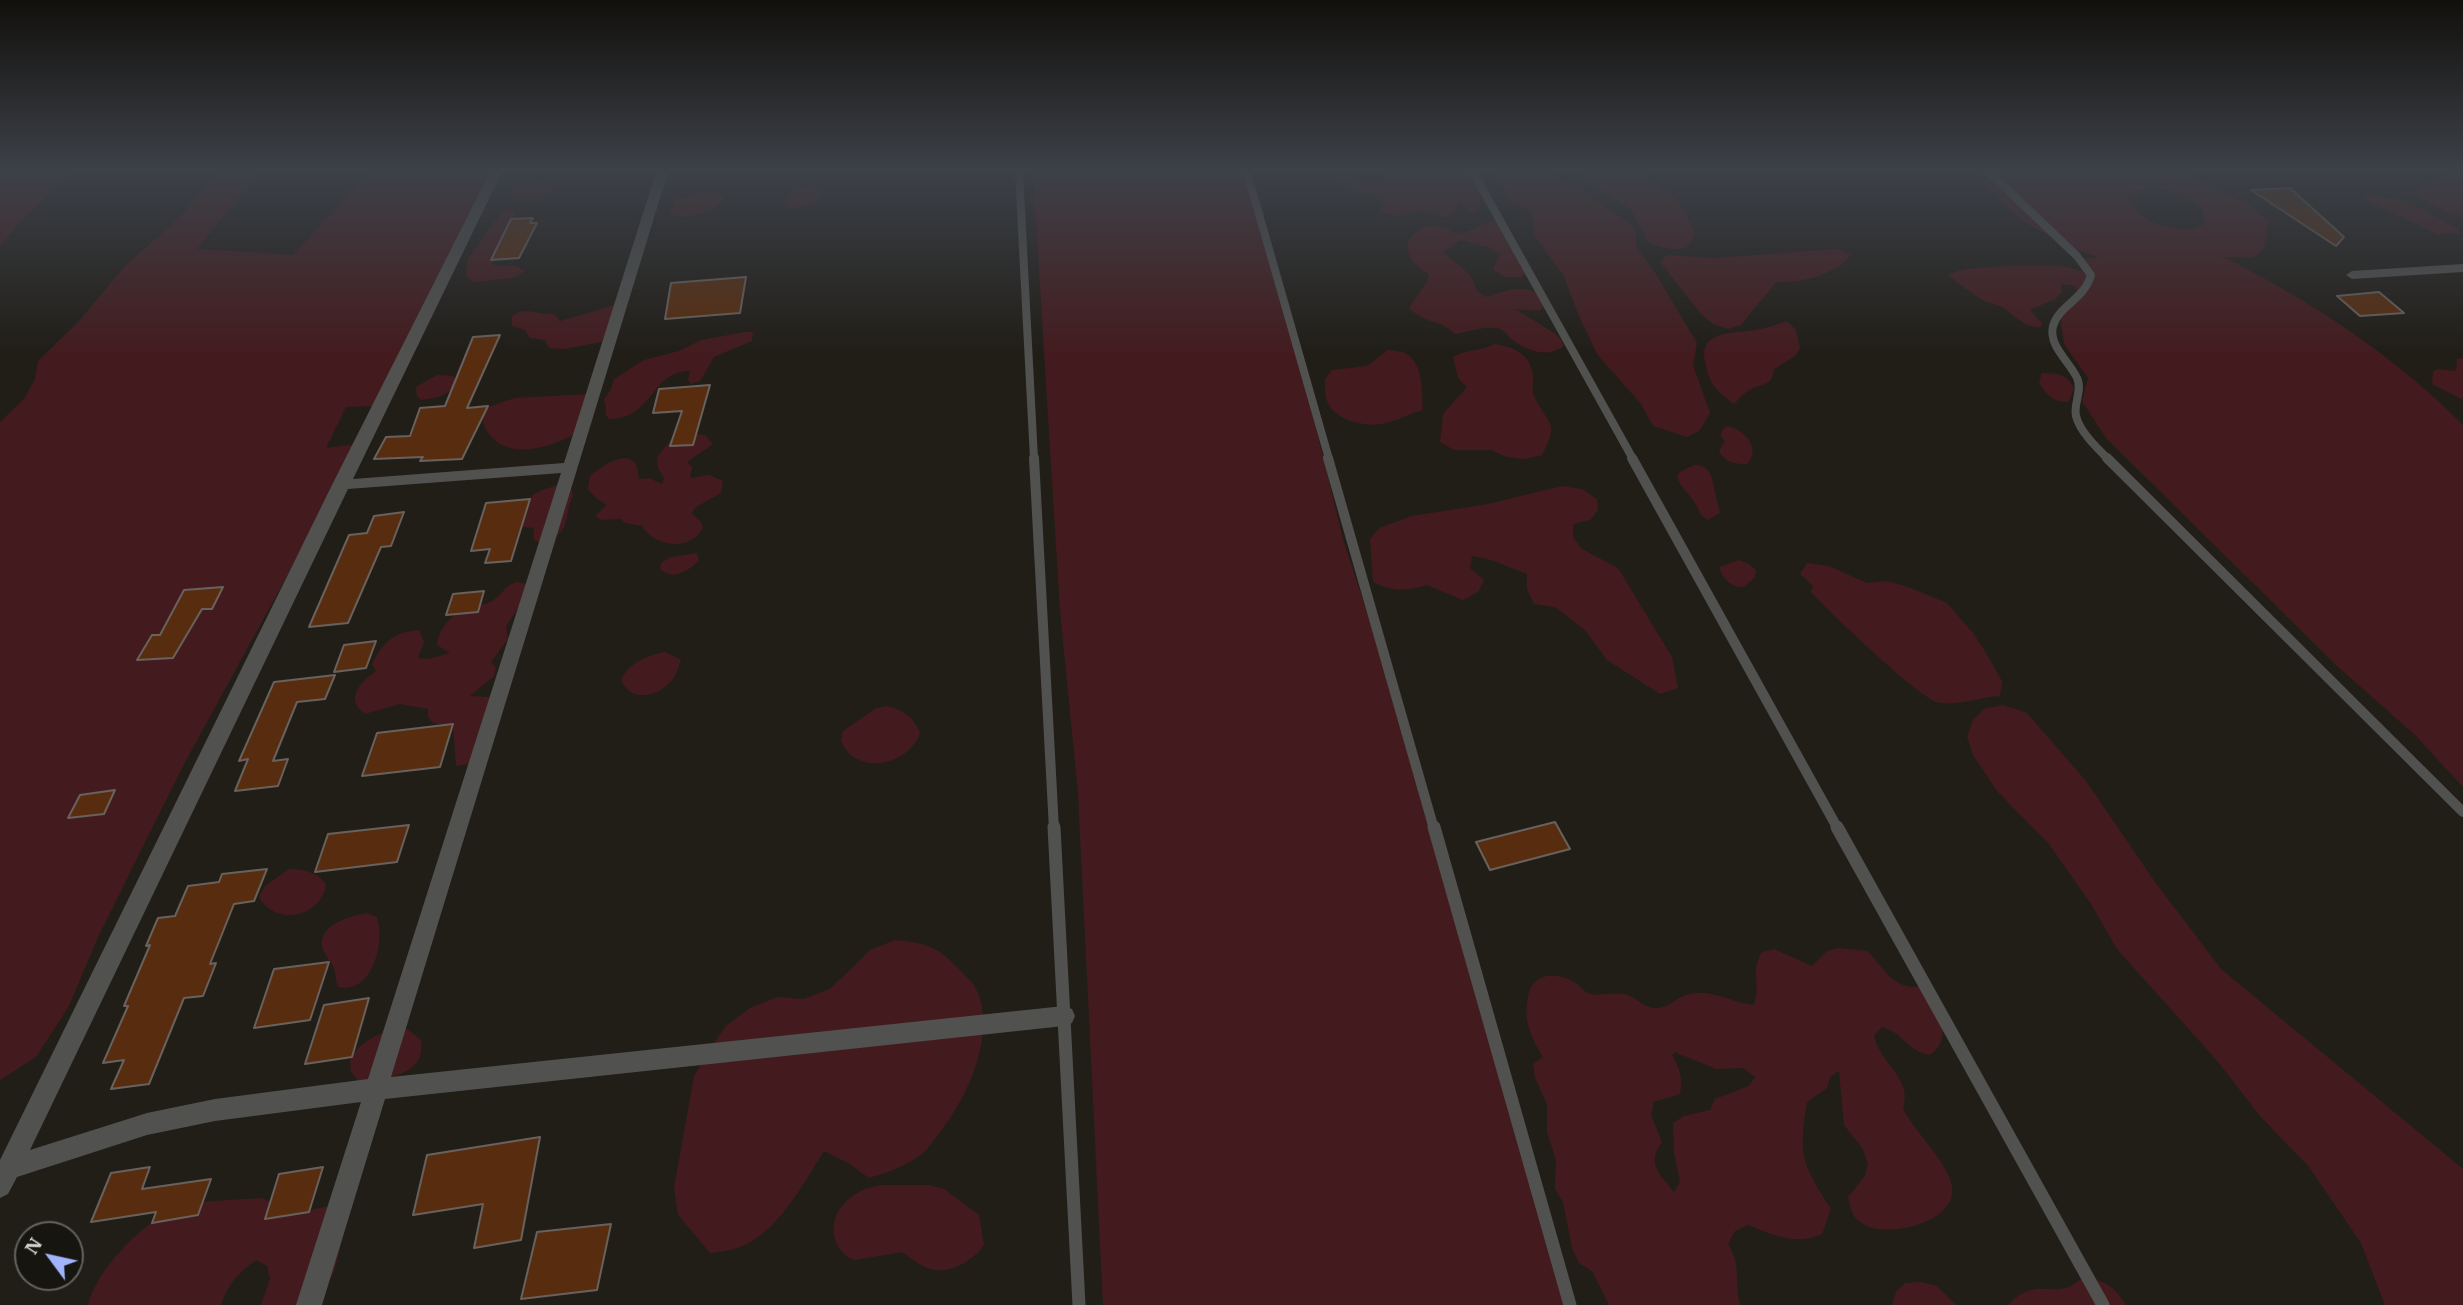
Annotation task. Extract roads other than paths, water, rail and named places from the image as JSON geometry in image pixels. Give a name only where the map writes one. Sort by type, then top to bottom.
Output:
[{"type":"street","points":[[4,1177],[340,485],[466,233]]},
{"type":"street","points":[[309,1305],[643,233]]},
{"type":"street","points":[[2352,275],[2463,268]]},
{"type":"street","points":[[340,485],[570,467]]},
{"type":"street","points":[[4,1177],[147,1124],[215,1110],[376,1089],[1064,1016]]},
{"type":"lane","points":[[1022,233],[1079,1305]]},
{"type":"lane","points":[[1264,233],[1570,1305]]},
{"type":"lane","points":[[1507,233],[2103,1305]]},
{"type":"lane","points":[[2053,233],[2077,256],[2091,275],[2087,289],[2057,316],[2052,328],[2053,341],[2079,381],[2076,416],[2092,443],[2463,812]]}]
